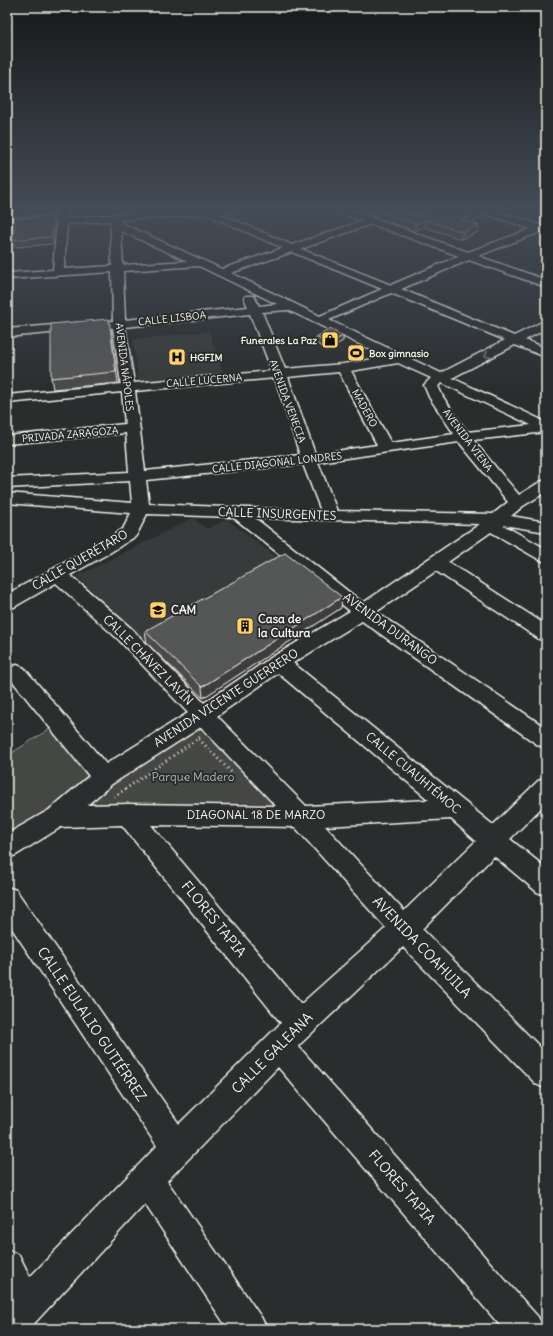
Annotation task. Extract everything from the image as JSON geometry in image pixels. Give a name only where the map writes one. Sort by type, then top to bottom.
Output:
[{"type":"street","points":[[7,276],[97,269]]},
{"type":"street","name":"AVENIDA NÁPOLES","points":[[117,269],[119,324],[133,428],[141,508]]},
{"type":"street","points":[[215,269],[546,428]]},
{"type":"street","points":[[222,273],[232,269]]},
{"type":"street","points":[[345,269],[546,353]]},
{"type":"street","points":[[320,320],[436,269]]},
{"type":"street","points":[[505,269],[546,284]]},
{"type":"street","name":"AVENIDA VENECIA","points":[[246,285],[254,310],[280,373],[309,459],[331,516]]},
{"type":"street","name":"CALLE LISBOA","points":[[7,333],[119,324],[290,306]]},
{"type":"street","points":[[442,378],[546,324]]},
{"type":"street","name":"CALLE LUCERNA","points":[[7,399],[343,368],[400,359]]},
{"type":"street","name":"MADERO","points":[[343,368],[387,449]]},
{"type":"street","name":"AVENIDA VIENA","points":[[442,378],[431,385],[432,389],[463,437],[517,503]]},
{"type":"street","name":"PRIVADA ZARAGOZA","points":[[7,440],[133,428]]},
{"type":"street","name":"CALLE DIAGONAL LONDRES","points":[[7,483],[138,476],[309,459],[463,437],[546,428]]},
{"type":"street","name":"AVENIDA VICENTE GUERRERO","points":[[7,847],[57,817],[104,777],[202,715],[279,662],[363,612],[493,522],[517,503],[546,485]]},
{"type":"street","name":"CALLE INSURGENTES","points":[[7,498],[141,508],[493,522],[546,527]]},
{"type":"street","name":"CALLE QUERÉTARO","points":[[7,602],[59,575],[130,532],[141,508]]},
{"type":"street","name":"AVENIDA DURANGO","points":[[238,513],[363,612],[546,739]]},
{"type":"street","points":[[493,522],[546,556]]},
{"type":"street","points":[[435,562],[546,634]]},
{"type":"street","name":"CALLE CHÁVEZ LAVÍN","points":[[59,575],[126,635],[301,817]]},
{"type":"street","name":"CALLE CUAUHTÉMOC","points":[[279,662],[546,884]]},
{"type":"street","points":[[17,673],[104,777]]},
{"type":"street","name":"CALLE GALEANA","points":[[17,1317],[147,1179],[300,1024],[404,929],[546,788]]},
{"type":"street","name":"DIAGONAL 18 DE MARZO","points":[[57,817],[123,807],[301,817],[456,810]]},
{"type":"street","name":"FLORES TAPIA","points":[[123,807],[300,1024]]},
{"type":"street","name":"AVENIDA COAHUILA","points":[[301,817],[404,929],[546,1074]]},
{"type":"street","name":"CALLE EULALIO GUTIÉRREZ","points":[[7,899],[177,1148]]},
{"type":"street","name":"FLORES TAPIA","points":[[279,1046],[526,1329]]},
{"type":"street","points":[[147,1179],[249,1329]]},
{"type":"street","points":[[7,1267],[17,1317]]},
{"type":"path","points":[[123,807],[111,800],[199,739],[238,778]]},
{"type":"shaded area","name":"HGFIM","points":[[209,331],[224,374],[139,384],[133,340]]},
{"type":"shaded area","name":"CAM","points":[[193,518],[207,529],[227,519],[285,564],[146,644],[77,576]]},
{"type":"green space","name":"Parque Madero","points":[[197,723],[298,822],[67,815]]},
{"type":"green space","points":[[51,728],[96,779],[7,839],[7,756]]},
{"type":"building","points":[[109,319],[116,372],[51,378],[51,324]]},
{"type":"building","points":[[330,329],[343,336],[328,344],[316,337]]},
{"type":"building","name":"Casa de la Cultura","points":[[285,553],[342,597],[202,687],[145,631]]},
{"type":"place","name":"Funerales La Paz","points":[[330,340]]},
{"type":"place","name":"Box gimnasio","points":[[356,353]]},
{"type":"place","name":"HGFIM","points":[[177,357]]},
{"type":"place","name":"CAM","points":[[158,610]]},
{"type":"place","name":"Casa de la Cultura","points":[[245,626]]}]
